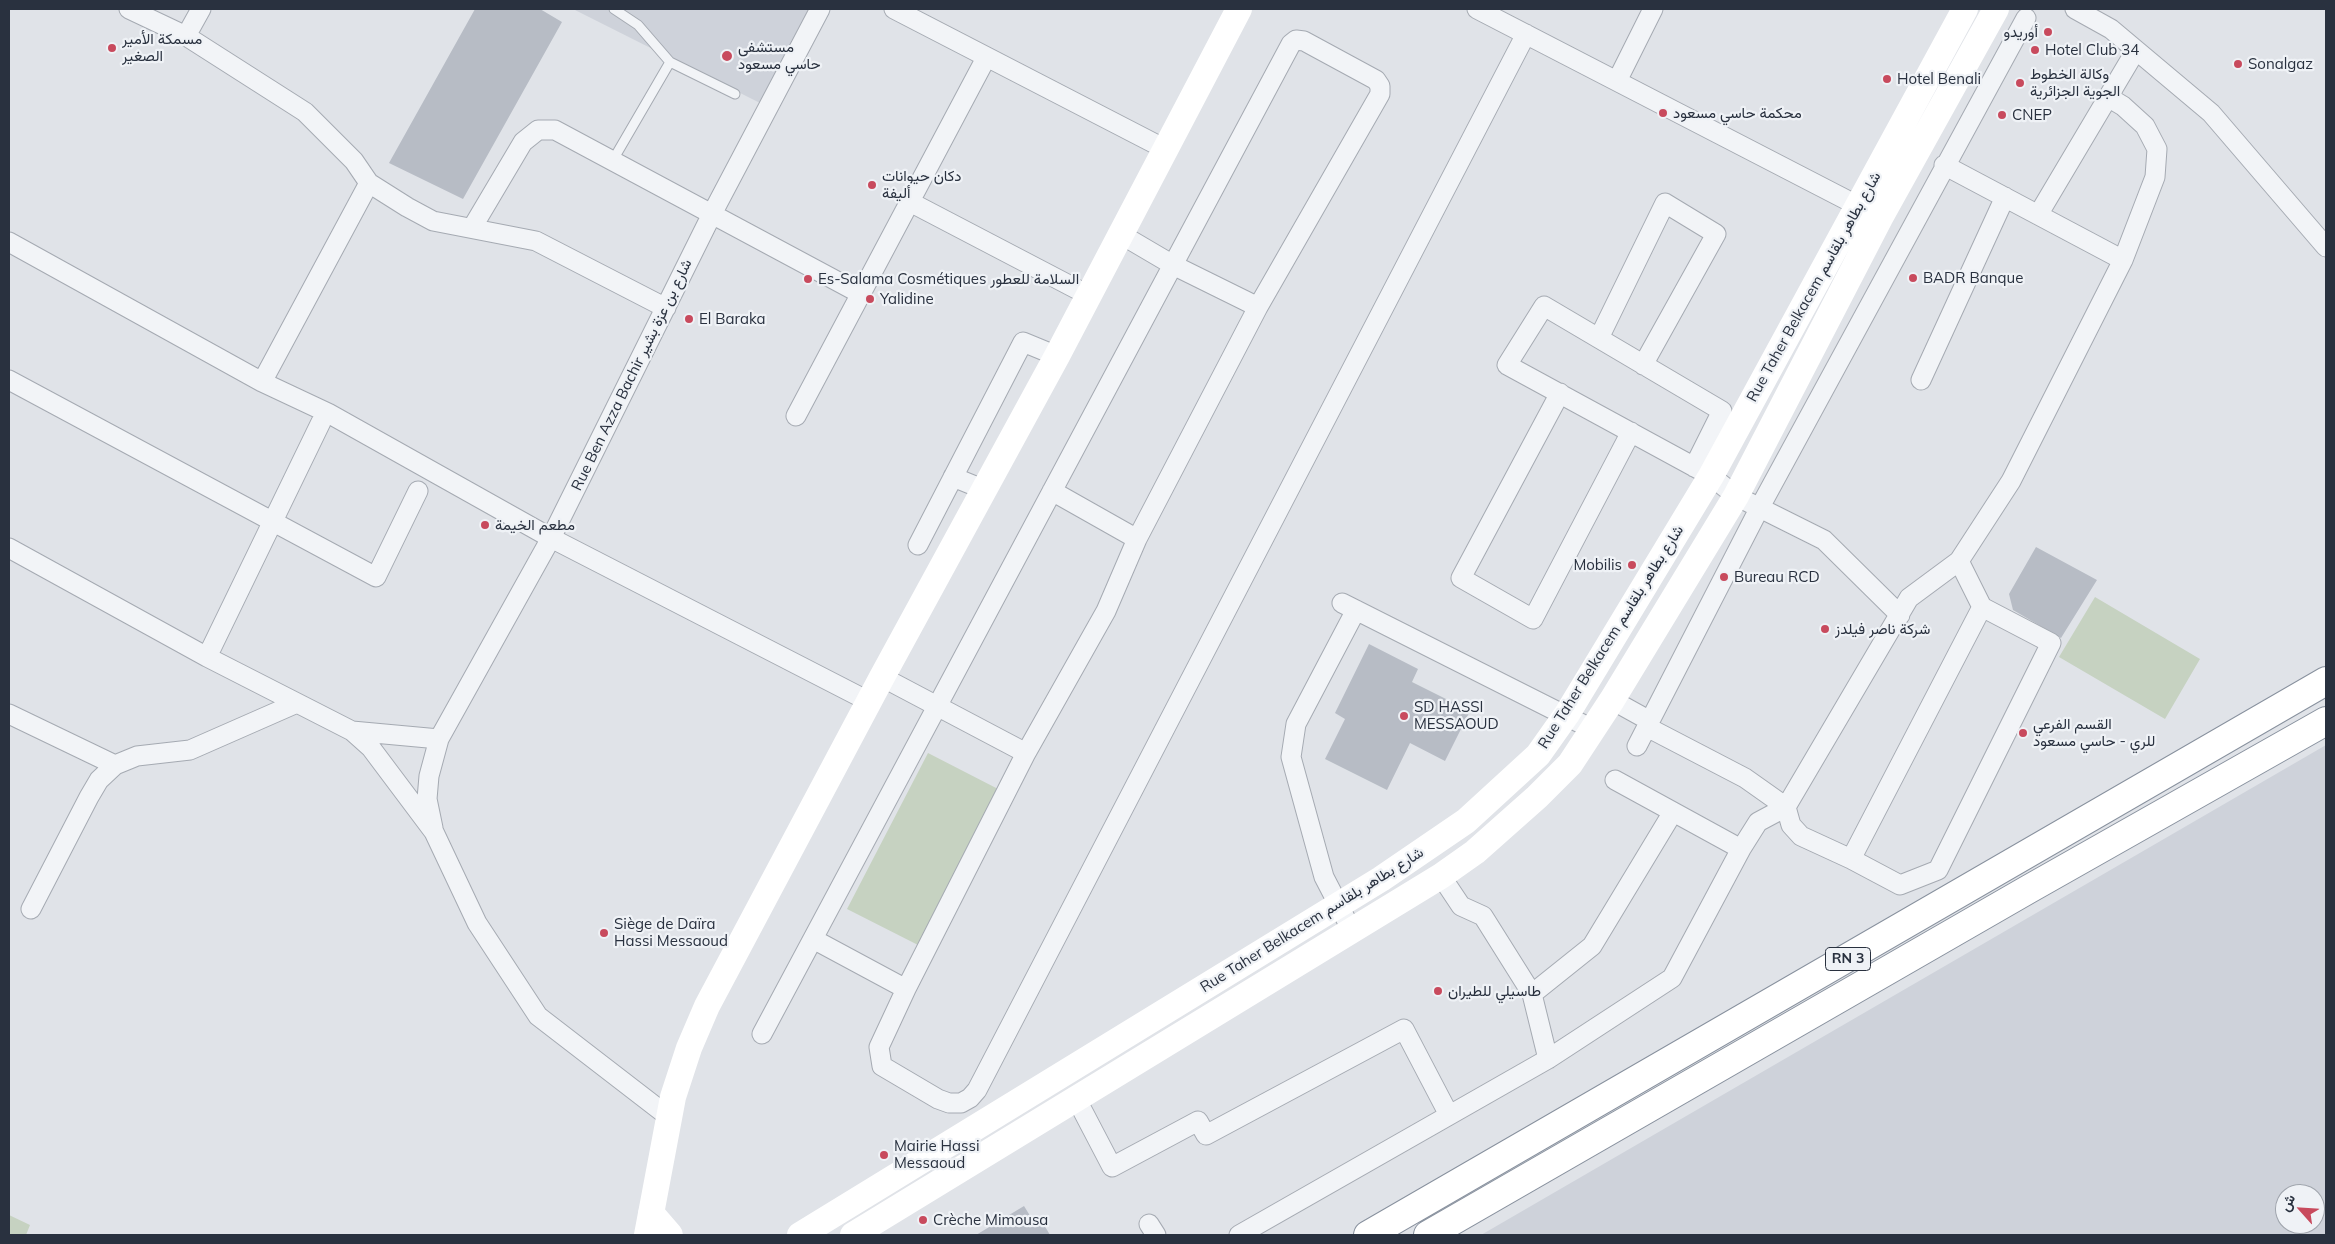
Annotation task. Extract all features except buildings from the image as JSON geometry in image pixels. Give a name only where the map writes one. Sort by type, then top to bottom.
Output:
[{"type":"highway","name":"RN 3","points":[[1368,1235],[2326,681]]},
{"type":"highway","name":"RN 3","points":[[1428,1235],[2038,884],[2326,721]]},
{"type":"main road","points":[[670,1235],[649,1224],[669,1117],[679,1075],[708,1006],[882,677],[985,490],[1167,150],[1239,9]]},
{"type":"main road","name":"Rue Taher Belkacem شارع بطاهر بلقاسم","points":[[800,1235],[1338,906],[1434,844],[1478,810],[1538,755],[1567,714],[1702,471],[1857,206],[1965,9]]},
{"type":"main road","name":"Rue Taher Belkacem شارع بطاهر بلقاسم","points":[[853,1235],[1077,1100],[1441,876],[1475,852],[1537,797],[1570,764],[1594,730],[1736,496],[1880,218],[1996,9]]},
{"type":"street","points":[[129,9],[186,36],[305,112],[354,161],[369,183],[434,222],[536,241],[666,308]]},
{"type":"street","points":[[186,36],[201,9]]},
{"type":"street","name":"Rue Ben Azza Bachir شارع بن عزة بشير","points":[[434,832],[427,799],[429,776],[439,739],[551,538],[713,212],[820,9]]},
{"type":"street","points":[[894,9],[1167,150]]},
{"type":"street","points":[[1477,9],[1880,218]]},
{"type":"street","points":[[1616,81],[1653,9]]},
{"type":"street","points":[[2075,9],[2111,29],[2211,113],[2326,247]]},
{"type":"street","points":[[1637,746],[1760,506],[1944,165],[2026,18]]},
{"type":"street","points":[[762,1034],[1291,44],[1296,40],[1304,41],[1376,80],[1380,86],[1380,94],[1258,307],[1137,539],[1106,611],[1026,752],[906,989],[879,1047],[882,1066],[938,1099],[949,1103],[961,1103],[970,1098],[982,1081],[1526,34]]},
{"type":"street","points":[[2038,215],[2136,50]]},
{"type":"street","points":[[796,416],[986,58]]},
{"type":"street","points":[[1239,1235],[1548,1058],[1672,978],[1758,822],[1786,807],[1909,598],[1959,561],[2011,481],[2123,260],[2155,177],[2157,149],[2145,126],[2123,106],[2108,97]]},
{"type":"street","points":[[472,228],[523,142],[538,130],[555,130],[713,212],[862,294]]},
{"type":"street","points":[[1944,165],[2123,260]]},
{"type":"street","points":[[262,382],[369,183]]},
{"type":"street","points":[[1921,380],[2005,197]]},
{"type":"street","points":[[910,202],[1088,295]]},
{"type":"street","points":[[1599,338],[1665,203],[1716,234],[1643,365]]},
{"type":"street","points":[[1122,234],[1173,266],[1258,307]]},
{"type":"street","points":[[9,242],[262,382],[328,413],[551,538],[870,702]]},
{"type":"street","points":[[1702,471],[1722,411],[1544,306],[1507,365],[1702,471],[1736,496],[1760,506],[1824,540],[1900,615]]},
{"type":"street","points":[[918,545],[1023,342],[1057,356]]},
{"type":"street","points":[[9,380],[376,577],[418,490]]},
{"type":"street","points":[[1560,393],[1461,578],[1533,619],[1631,432]]},
{"type":"street","points":[[207,657],[321,422]]},
{"type":"street","points":[[953,477],[985,490]]},
{"type":"street","points":[[1052,491],[1137,539]]},
{"type":"street","points":[[9,548],[207,657],[352,731],[371,748],[434,832],[477,923],[538,1016],[669,1117]]},
{"type":"street","points":[[1612,700],[1648,724],[1745,778],[1786,807],[1791,824],[1801,836],[1900,885],[1938,870],[2052,643],[1982,607],[1959,561]]},
{"type":"street","points":[[1352,930],[1324,877],[1291,756],[1296,724],[1349,606],[1567,714],[1594,730]]},
{"type":"street","points":[[1850,859],[1982,607]]},
{"type":"street","points":[[882,677],[936,707],[1026,752]]},
{"type":"street","points":[[32,909],[89,797],[100,780],[115,765],[137,756],[190,750],[297,703]]},
{"type":"street","points":[[9,714],[115,765]]},
{"type":"street","points":[[352,731],[439,739]]},
{"type":"street","points":[[1615,780],[1742,849]]},
{"type":"street","points":[[1532,994],[1592,946],[1673,812]]},
{"type":"street","points":[[1441,876],[1461,906],[1482,916],[1532,994],[1548,1058]]},
{"type":"street","points":[[813,939],[906,989]]},
{"type":"street","points":[[1077,1100],[1112,1167],[1198,1121],[1206,1135],[1404,1029],[1449,1115]]},
{"type":"lane","points":[[614,9],[638,25],[670,62],[735,94]]},
{"type":"lane","points":[[613,160],[670,62]]},
{"type":"shaded area","name":"مستشفى حاسي مسعود","points":[[573,9],[810,9],[762,104]]},
{"type":"shaded area","points":[[2326,745],[2326,1235],[1481,1235]]},
{"type":"green space","points":[[2095,597],[2200,659],[2165,719],[2059,657]]},
{"type":"green space","points":[[928,753],[1000,790],[920,946],[847,909]]},
{"type":"green space","points":[[9,1215],[30,1225],[26,1235],[9,1235]]},
{"type":"place","name":"أوريدو","points":[[2048,32]]},
{"type":"place","name":"مسمكة الأمير الصغير","points":[[112,48]]},
{"type":"place","name":"Hotel Club 34","points":[[2035,50]]},
{"type":"place","name":"مستشفى حاسي مسعود","points":[[727,56]]},
{"type":"place","name":"Sonalgaz","points":[[2238,64]]},
{"type":"place","name":"Hotel Benali","points":[[1887,79]]},
{"type":"place","name":"وكالة الخطوط الجوية الجزائرية","points":[[2020,83]]},
{"type":"place","name":"محكمة حاسي مسعود","points":[[1663,113]]},
{"type":"place","name":"CNEP","points":[[2002,115]]},
{"type":"place","name":"دكان حيوانات أليفة","points":[[872,185]]},
{"type":"place","name":"BADR Banque","points":[[1913,278]]},
{"type":"place","name":"Es-Salama Cosmétiques السلامة للعطور","points":[[808,279]]},
{"type":"place","name":"Yalidine","points":[[870,299]]},
{"type":"place","name":"El Baraka","points":[[689,319]]},
{"type":"place","name":"مطعم الخيمة","points":[[485,525]]},
{"type":"place","name":"Mobilis","points":[[1632,565]]},
{"type":"place","name":"Bureau RCD","points":[[1724,577]]},
{"type":"place","name":"شركة ناصر فيلدز","points":[[1825,629]]},
{"type":"place","name":"SD HASSI MESSAOUD","points":[[1404,716]]},
{"type":"place","name":"القسم الفرعي للري - حاسي مسعود","points":[[2023,733]]},
{"type":"place","name":"Siège de Daïra Hassi Messaoud","points":[[604,933]]},
{"type":"place","name":"طاسيلي للطيران","points":[[1438,991]]},
{"type":"place","name":"Mairie Hassi Messaoud","points":[[884,1155]]},
{"type":"place","name":"Crèche Mimousa","points":[[923,1220]]}]
